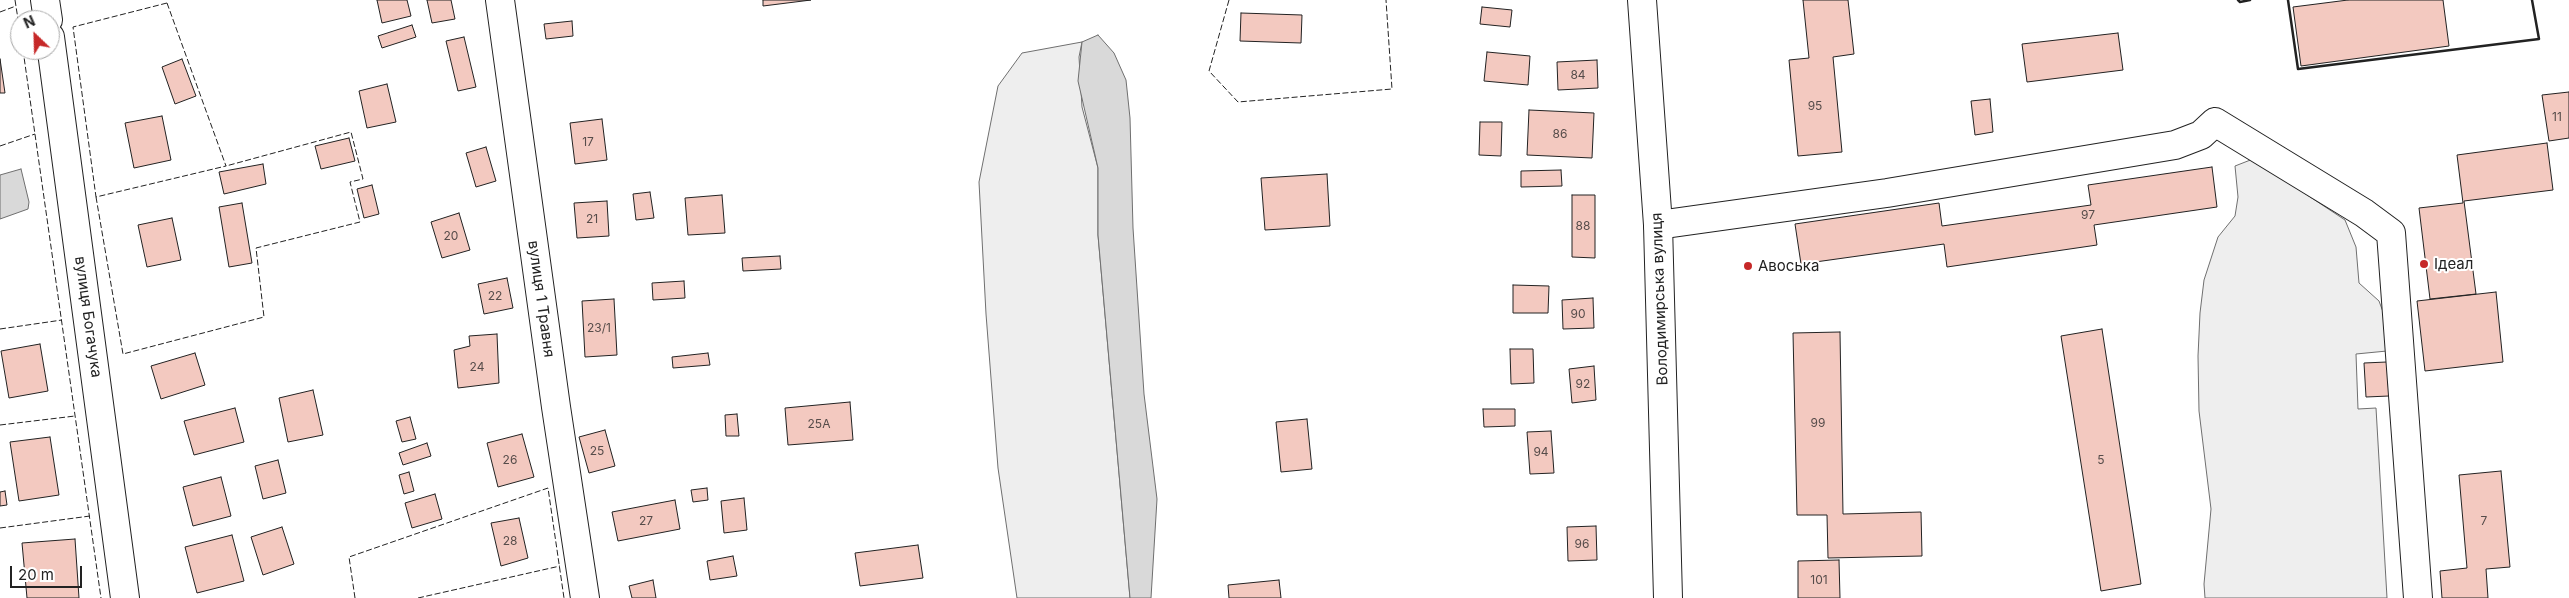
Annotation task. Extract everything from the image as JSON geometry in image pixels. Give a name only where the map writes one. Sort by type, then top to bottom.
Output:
[{"type":"street","name":"вулиця 1 Травня","points":[[500,0],[556,408],[585,598]]},
{"type":"street","name":"Володимирська вулиця","points":[[1642,0],[1658,225],[1668,598]]},
{"type":"street","name":"вулиця Богачука","points":[[53,60],[124,598]]},
{"type":"street","points":[[1658,225],[1887,194],[2175,145],[2201,135],[2215,122],[2364,213],[2391,233],[2418,598]]},
{"type":"shaded area","points":[[1098,35],[1114,53],[1126,80],[1130,118],[1133,228],[1144,394],[1157,499],[1151,598],[1130,598],[1098,235],[1098,168],[1078,81],[1082,42]]},
{"type":"shaded area","points":[[1082,42],[1079,57],[1082,107],[1098,168],[1098,235],[1130,598],[1017,598],[998,468],[986,314],[979,182],[998,86],[1022,53]]},
{"type":"shaded area","points":[[2253,159],[2345,220],[2356,247],[2359,283],[2379,301],[2386,320],[2387,351],[2356,354],[2358,409],[2376,408],[2387,598],[2205,598],[2204,584],[2211,509],[2199,411],[2198,356],[2200,313],[2204,280],[2218,237],[2235,216],[2238,197],[2235,166]]},
{"type":"shaded area","points":[[21,169],[29,202],[28,209],[0,219],[0,175]]},
{"type":"building","points":[[377,0],[407,0],[411,16],[382,23]]},
{"type":"building","points":[[427,0],[451,0],[455,19],[432,23]]},
{"type":"building","points":[[763,0],[811,0],[763,6]]},
{"type":"building","points":[[1803,0],[1848,0],[1854,54],[1833,57],[1842,152],[1798,156],[1789,60],[1809,58]]},
{"type":"building","points":[[2348,0],[2443,0],[2449,46],[2301,66],[2293,7]]},
{"type":"building","points":[[1482,7],[1512,10],[1510,27],[1480,24]]},
{"type":"building","points":[[1241,13],[1302,15],[1301,43],[1240,41]]},
{"type":"building","points":[[572,21],[573,36],[546,39],[544,24]]},
{"type":"building","points":[[412,25],[416,37],[382,48],[378,36]]},
{"type":"building","points":[[2118,33],[2123,70],[2027,82],[2022,44]]},
{"type":"building","points":[[464,37],[476,87],[458,91],[446,41]]},
{"type":"building","points":[[1487,52],[1530,56],[1528,85],[1484,81]]},
{"type":"building","points":[[0,59],[5,93],[0,93]]},
{"type":"building","points":[[182,59],[196,96],[175,104],[162,67]]},
{"type":"building","points":[[1597,60],[1598,88],[1558,90],[1557,62]]},
{"type":"building","points":[[387,84],[396,122],[367,128],[359,91]]},
{"type":"building","points":[[2569,92],[2569,138],[2549,141],[2542,95]]},
{"type":"building","points":[[1990,99],[1993,132],[1975,135],[1971,101]]},
{"type":"building","points":[[1529,110],[1594,113],[1592,158],[1527,155]]},
{"type":"building","points":[[162,116],[171,160],[134,168],[125,123]]},
{"type":"building","points":[[602,119],[607,160],[575,164],[570,123]]},
{"type":"building","points":[[1480,122],[1502,122],[1501,156],[1479,155]]},
{"type":"building","points":[[349,138],[355,161],[321,169],[315,146]]},
{"type":"building","points":[[2547,143],[2553,190],[2464,201],[2476,294],[2430,299],[2419,208],[2463,203],[2457,155]]},
{"type":"building","points":[[486,147],[496,181],[476,187],[466,153]]},
{"type":"building","points":[[263,164],[266,184],[224,194],[219,172]]},
{"type":"building","points":[[2212,167],[2217,207],[2094,225],[2097,245],[1947,267],[1944,244],[1801,264],[1795,224],[1939,203],[1942,226],[2091,205],[2088,185]]},
{"type":"building","points":[[1561,170],[1562,186],[1521,187],[1521,171]]},
{"type":"building","points":[[1327,174],[1330,226],[1265,230],[1261,178]]},
{"type":"building","points":[[372,185],[379,214],[364,218],[357,189]]},
{"type":"building","points":[[650,192],[654,218],[636,220],[633,194]]},
{"type":"building","points":[[722,195],[725,233],[688,235],[685,198]]},
{"type":"building","points":[[1572,195],[1595,195],[1595,258],[1572,257]]},
{"type":"building","points":[[607,201],[609,236],[577,238],[574,203]]},
{"type":"building","points":[[242,203],[252,263],[229,267],[219,207]]},
{"type":"building","points":[[459,213],[470,250],[442,258],[431,222]]},
{"type":"building","points":[[172,218],[181,260],[147,267],[138,225]]},
{"type":"building","points":[[780,256],[781,269],[743,271],[742,258]]},
{"type":"building","points":[[507,278],[513,308],[484,314],[478,284]]},
{"type":"building","points":[[684,281],[685,298],[653,300],[652,283]]},
{"type":"building","points":[[1513,285],[1549,286],[1548,313],[1513,313]]},
{"type":"building","points":[[2496,292],[2503,362],[2425,371],[2417,301]]},
{"type":"building","points":[[1593,298],[1594,328],[1563,329],[1562,300]]},
{"type":"building","points":[[614,299],[617,355],[585,357],[582,301]]},
{"type":"building","points":[[2102,329],[2141,584],[2101,591],[2061,336]]},
{"type":"building","points":[[1840,332],[1843,514],[1921,512],[1922,556],[1828,558],[1827,515],[1797,515],[1793,333]]},
{"type":"building","points":[[497,334],[499,383],[458,388],[454,350],[470,346],[469,336]]},
{"type":"building","points":[[40,344],[48,391],[9,398],[1,351]]},
{"type":"building","points":[[1510,349],[1533,349],[1534,383],[1511,384]]},
{"type":"building","points":[[195,353],[205,385],[161,399],[151,366]]},
{"type":"building","points":[[708,353],[710,365],[673,368],[672,357]]},
{"type":"building","points":[[2387,362],[2389,396],[2366,397],[2364,363]]},
{"type":"building","points":[[1594,366],[1596,400],[1572,403],[1569,369]]},
{"type":"building","points":[[313,390],[323,435],[288,442],[279,398]]},
{"type":"building","points":[[850,402],[853,440],[788,445],[785,408]]},
{"type":"building","points":[[235,408],[244,442],[194,455],[184,421]]},
{"type":"building","points":[[1483,409],[1515,409],[1515,426],[1484,427]]},
{"type":"building","points":[[737,414],[739,436],[726,436],[725,415]]},
{"type":"building","points":[[410,417],[416,439],[402,442],[396,421]]},
{"type":"building","points":[[1307,419],[1312,469],[1281,472],[1276,422]]},
{"type":"building","points":[[605,430],[615,466],[589,473],[579,437]]},
{"type":"building","points":[[1551,431],[1554,473],[1530,474],[1527,432]]},
{"type":"building","points":[[522,434],[534,477],[498,487],[487,443]]},
{"type":"building","points":[[50,437],[59,495],[19,501],[10,442]]},
{"type":"building","points":[[427,443],[431,456],[403,465],[399,453]]},
{"type":"building","points":[[278,460],[286,493],[263,499],[255,466]]},
{"type":"building","points":[[2501,471],[2510,567],[2486,569],[2488,598],[2442,598],[2440,571],[2467,568],[2459,475]]},
{"type":"building","points":[[409,472],[414,491],[404,494],[399,475]]},
{"type":"building","points":[[221,477],[231,516],[193,526],[183,487]]},
{"type":"building","points":[[707,488],[708,500],[693,502],[691,490]]},
{"type":"building","points":[[5,491],[7,505],[0,506],[0,492]]},
{"type":"building","points":[[435,494],[442,519],[412,528],[405,503]]},
{"type":"building","points":[[744,498],[747,530],[724,533],[721,501]]},
{"type":"building","points":[[675,500],[680,529],[618,541],[612,512]]},
{"type":"building","points":[[519,518],[528,558],[501,566],[491,523]]},
{"type":"building","points":[[1596,526],[1597,560],[1568,561],[1567,527]]},
{"type":"building","points":[[282,527],[294,564],[263,575],[251,537]]},
{"type":"building","points":[[232,535],[244,581],[197,593],[185,547]]},
{"type":"building","points":[[75,539],[79,598],[27,598],[22,543]]},
{"type":"building","points":[[918,545],[923,578],[860,586],[855,553]]},
{"type":"building","points":[[733,556],[737,576],[710,580],[707,561]]},
{"type":"building","points":[[1839,560],[1840,598],[1798,598],[1798,561]]},
{"type":"building","points":[[653,580],[656,598],[632,598],[629,586]]},
{"type":"building","points":[[1279,580],[1281,598],[1229,598],[1228,585]]},
{"type":"fence","points":[[15,0],[17,10]]},
{"type":"fence","points":[[1229,0],[1209,71],[1238,102],[1392,89],[1386,0]]},
{"type":"fence","points":[[167,3],[226,166],[96,197],[73,27],[167,3]]},
{"type":"fence","points":[[0,12],[16,6]]},
{"type":"fence","points":[[24,60],[101,598]]},
{"type":"fence","points":[[96,197],[123,354],[264,317],[256,248],[360,222],[350,182],[363,179],[351,132],[226,166]]},
{"type":"fence","points":[[0,146],[35,134]]},
{"type":"fence","points":[[0,329],[62,320]]},
{"type":"fence","points":[[0,425],[75,416]]},
{"type":"fence","points":[[355,598],[349,557],[548,488],[564,598]]},
{"type":"fence","points":[[0,528],[90,516]]},
{"type":"fence","points":[[418,598],[560,566]]},
{"type":"wall","points":[[2238,0],[2240,2],[2250,0]]},
{"type":"wall","points":[[2288,0],[2298,69],[2539,39],[2532,0]]},
{"type":"place","name":"Ідеал","points":[[2424,264]]},
{"type":"place","name":"Авоська","points":[[1748,266]]}]
